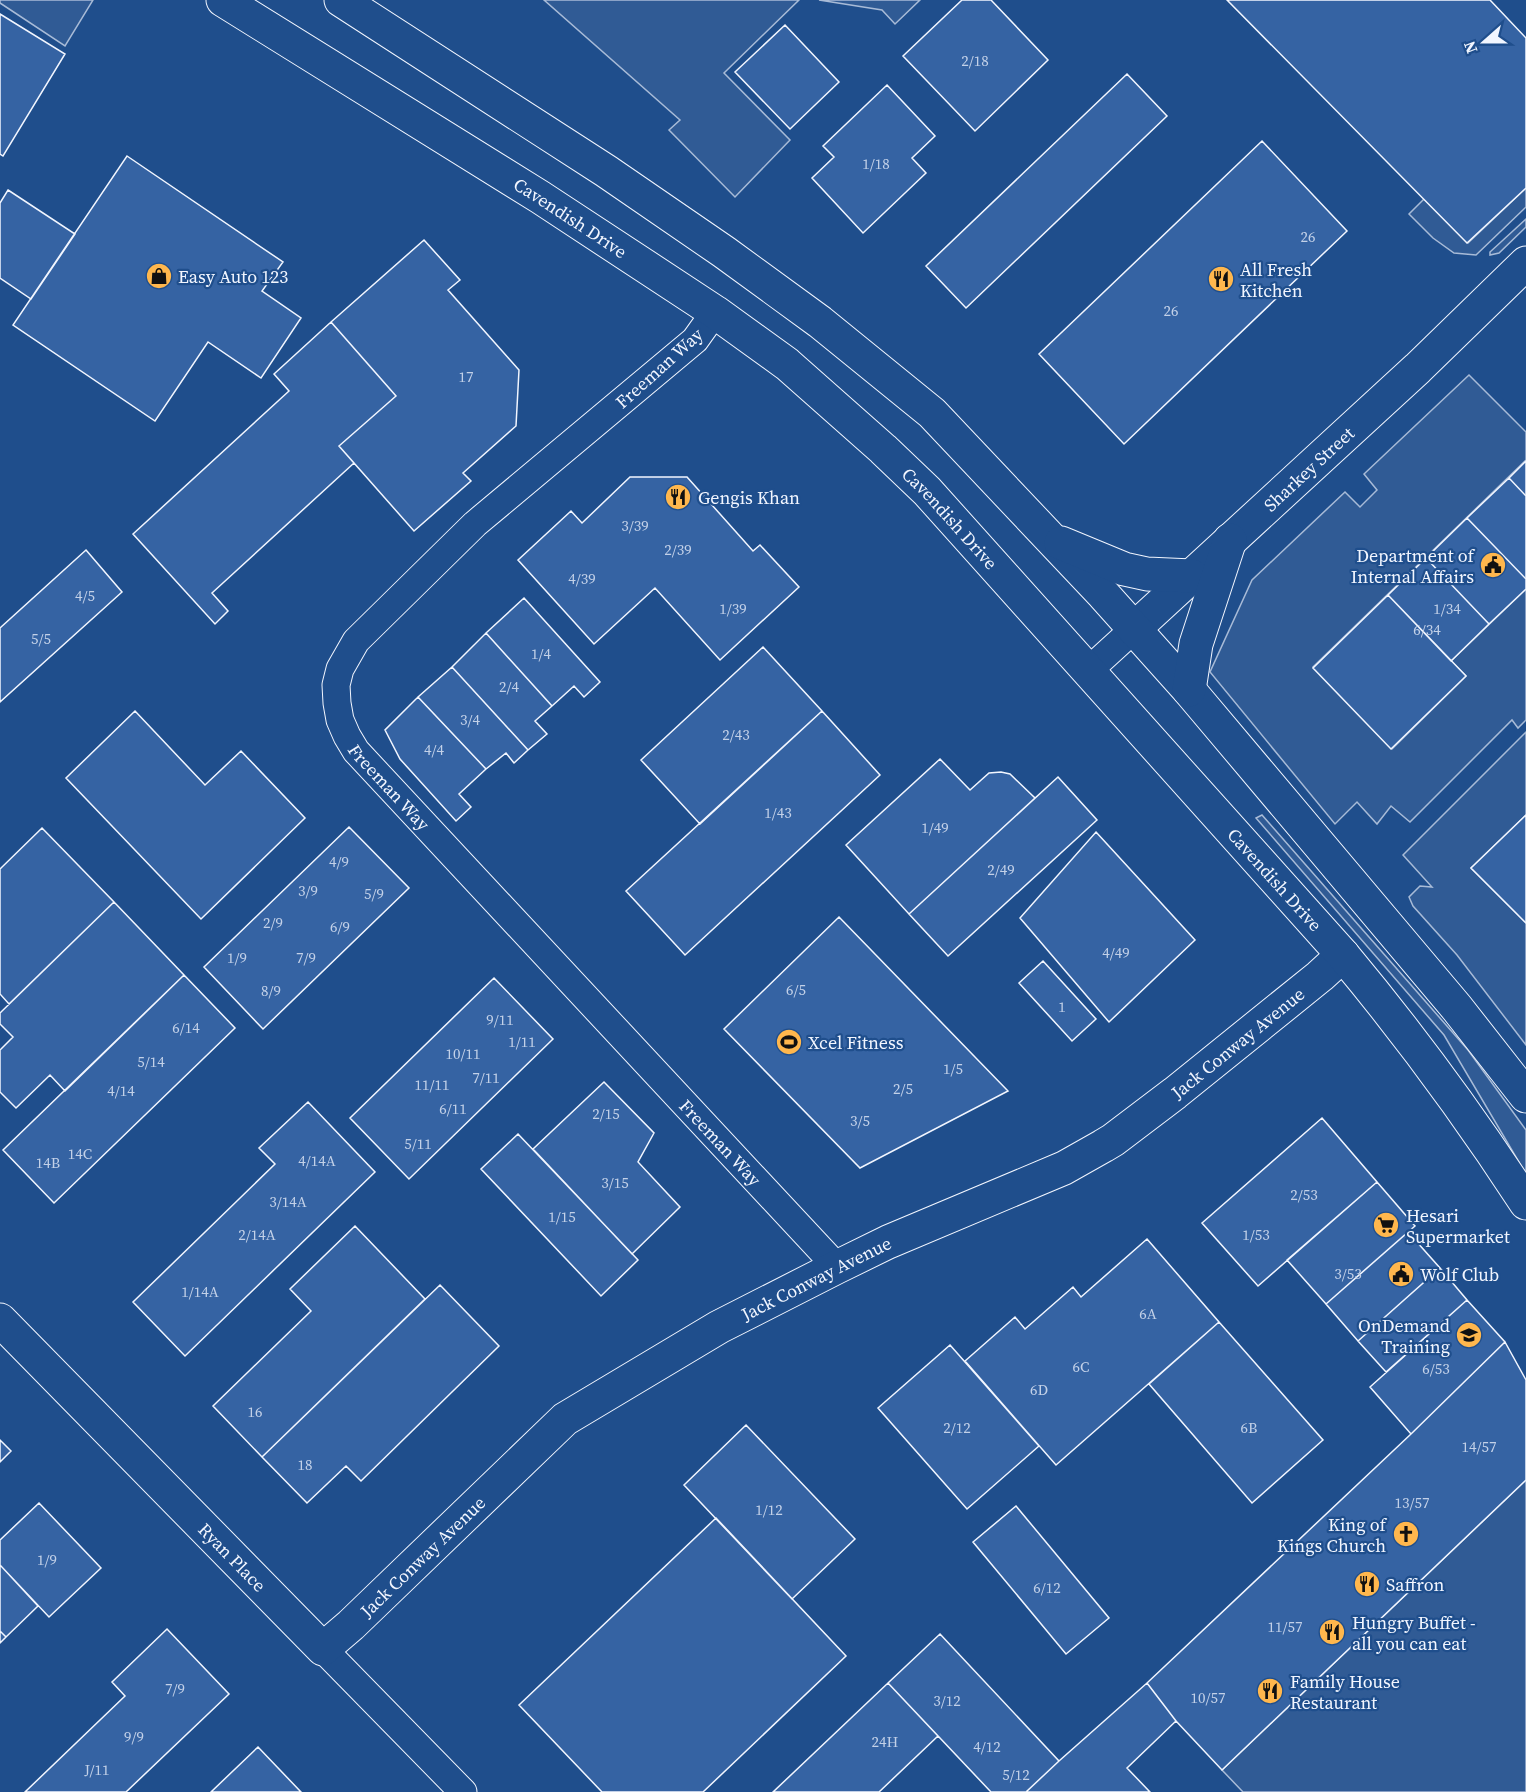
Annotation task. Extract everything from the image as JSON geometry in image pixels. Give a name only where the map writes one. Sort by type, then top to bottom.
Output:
[{"type":"main road","name":"Cavendish Drive","points":[[223,0],[540,196],[715,312],[787,364],[883,449],[927,491],[1343,955],[1380,999],[1484,1139],[1526,1203]]},
{"type":"main road","points":[[341,0],[606,171],[724,252],[820,322],[932,413],[1189,690],[1450,999],[1526,1096]]},
{"type":"main road","name":"Sharkey Street","points":[[1134,629],[1418,368],[1526,263]]},
{"type":"main road","points":[[1051,539],[1124,569],[1147,574],[1192,576]]},
{"type":"main road","points":[[1189,690],[1196,644],[1230,540]]},
{"type":"main road","name":"Jack Conway Avenue","points":[[323,1649],[351,1625],[566,1419],[719,1327],[888,1242],[1064,1168],[1113,1140],[1305,989],[1343,955]]},
{"type":"main road","name":"Ryan Place","points":[[0,1320],[323,1649]]},
{"type":"street","name":"Freeman Way","points":[[715,312],[695,340],[475,524],[356,641],[340,669],[336,685],[337,703],[340,720],[357,751],[837,1267]]},
{"type":"street","name":"Sharkey Street","points":[[1088,671],[1134,629]]},
{"type":"street","name":"Ryan Place","points":[[323,1649],[463,1792]]},
{"type":"shaded area","points":[[0,0],[93,0],[65,46],[0,3]]},
{"type":"shaded area","points":[[544,0],[799,0],[724,73],[790,140],[735,197],[669,130],[680,120]]},
{"type":"shaded area","points":[[819,0],[920,0],[895,24],[882,10]]},
{"type":"shaded area","points":[[1526,188],[1526,207],[1476,255],[1454,253],[1433,238],[1409,214],[1424,199],[1468,243]]},
{"type":"shaded area","points":[[1526,219],[1526,227],[1499,253],[1490,255],[1490,252]]},
{"type":"shaded area","points":[[1469,375],[1526,432],[1526,460],[1313,667],[1392,749],[1466,676],[1451,661],[1526,589],[1526,720],[1518,728],[1512,720],[1410,822],[1391,806],[1377,824],[1357,802],[1335,824],[1210,672],[1252,580],[1345,492],[1360,507],[1377,490],[1364,474]]},
{"type":"shaded area","points":[[1526,732],[1526,815],[1471,868],[1526,923],[1526,1045],[1457,955],[1413,906],[1409,897],[1420,886],[1432,887],[1403,855]]},
{"type":"shaded area","points":[[1262,815],[1468,1050],[1526,1130],[1526,1174],[1444,1035],[1256,818]]},
{"type":"shaded area","points":[[1526,1480],[1526,1792],[1243,1792],[1222,1770]]},
{"type":"building","points":[[962,0],[991,0],[1048,60],[975,131],[903,56]]},
{"type":"building","points":[[1227,0],[1490,0],[1526,38],[1526,188],[1467,243]]},
{"type":"building","points":[[0,14],[65,54],[3,156],[0,154]]},
{"type":"building","points":[[785,25],[839,82],[790,129],[735,72]]},
{"type":"building","points":[[1127,74],[1167,116],[966,308],[926,266]]},
{"type":"building","points":[[887,85],[935,136],[912,158],[926,173],[863,233],[812,178],[834,157],[823,146]]},
{"type":"building","points":[[1262,141],[1347,231],[1124,444],[1039,354]]},
{"type":"building","name":"Easy Auto 123","points":[[127,156],[283,262],[262,291],[301,318],[261,378],[208,342],[155,421],[13,325]]},
{"type":"building","points":[[8,190],[75,234],[31,299],[0,278],[0,203]]},
{"type":"building","points":[[424,240],[460,280],[448,290],[519,370],[516,426],[463,473],[471,481],[414,531],[339,446],[396,396],[331,322]]},
{"type":"building","points":[[331,322],[396,396],[339,446],[354,463],[212,593],[228,611],[215,624],[133,534],[289,391],[274,374]]},
{"type":"building","points":[[1526,461],[1526,496],[1509,478]]},
{"type":"building","points":[[630,477],[687,477],[753,551],[760,545],[799,587],[720,660],[655,588],[594,644],[518,560],[571,511],[582,523]]},
{"type":"building","points":[[1509,478],[1526,496],[1526,579],[1467,518]]},
{"type":"building","points":[[1467,518],[1526,579],[1526,589],[1489,624],[1426,558]]},
{"type":"building","points":[[86,550],[122,592],[0,702],[0,628]]},
{"type":"building","points":[[1426,558],[1489,624],[1451,661],[1388,595]]},
{"type":"building","points":[[1388,595],[1466,676],[1391,749],[1313,668]]},
{"type":"building","points":[[524,598],[600,682],[584,697],[574,686],[552,706],[486,633]]},
{"type":"building","points":[[486,633],[552,706],[535,721],[547,734],[528,750],[452,667]]},
{"type":"building","points":[[763,647],[822,711],[700,824],[641,760]]},
{"type":"building","points":[[452,667],[528,750],[514,763],[506,753],[486,769],[418,697]]},
{"type":"building","points":[[418,697],[486,769],[459,794],[471,807],[456,821],[400,759],[385,730]]},
{"type":"building","points":[[135,711],[205,785],[241,751],[305,818],[201,919],[66,778]]},
{"type":"building","points":[[822,711],[880,775],[685,955],[626,891]]},
{"type":"building","points":[[940,759],[970,790],[989,773],[1001,772],[1010,774],[1035,798],[909,914],[846,845]]},
{"type":"building","points":[[1058,777],[1097,820],[948,956],[909,914]]},
{"type":"building","points":[[1526,815],[1526,923],[1471,868]]},
{"type":"building","points":[[349,827],[409,888],[263,1029],[204,967]]},
{"type":"building","points":[[42,828],[114,902],[9,1004],[0,994],[0,869]]},
{"type":"building","points":[[1096,832],[1195,940],[1109,1022],[1020,918]]},
{"type":"building","points":[[114,902],[184,975],[65,1091],[50,1075],[16,1108],[0,1092],[0,1050],[13,1037],[0,1024],[0,1013]]},
{"type":"building","points":[[839,917],[1008,1091],[860,1168],[724,1029]]},
{"type":"building","points":[[1043,961],[1096,1019],[1072,1041],[1019,983]]},
{"type":"building","points":[[184,975],[235,1028],[54,1203],[3,1150]]},
{"type":"building","points":[[494,978],[553,1039],[409,1179],[350,1118]]},
{"type":"building","points":[[604,1082],[654,1133],[638,1162],[680,1207],[632,1254],[533,1149]]},
{"type":"building","points":[[308,1102],[375,1172],[185,1356],[133,1302],[275,1164],[259,1148]]},
{"type":"building","points":[[1322,1118],[1377,1182],[1258,1286],[1202,1223]]},
{"type":"building","points":[[518,1134],[638,1260],[601,1296],[481,1169]]},
{"type":"building","points":[[1377,1182],[1415,1226],[1326,1304],[1287,1260]]},
{"type":"building","points":[[355,1226],[425,1299],[262,1457],[213,1406],[311,1311],[290,1289]]},
{"type":"building","points":[[1408,1232],[1440,1268],[1358,1341],[1326,1304]]},
{"type":"building","points":[[1147,1239],[1219,1322],[1056,1465],[965,1361],[1015,1317],[1025,1329],[1073,1287],[1081,1297]]},
{"type":"building","points":[[1440,1268],[1467,1300],[1386,1372],[1358,1341]]},
{"type":"building","points":[[440,1285],[499,1346],[361,1481],[346,1466],[307,1503],[262,1457]]},
{"type":"building","points":[[1467,1300],[1505,1342],[1411,1434],[1370,1387]]},
{"type":"building","points":[[1219,1322],[1323,1440],[1252,1503],[1149,1384]]},
{"type":"building","points":[[1505,1342],[1526,1380],[1526,1480],[1222,1770],[1176,1721],[1147,1683]]},
{"type":"building","points":[[950,1345],[1039,1446],[967,1509],[878,1408]]},
{"type":"building","points":[[746,1425],[855,1539],[792,1599],[684,1485]]},
{"type":"building","points":[[0,1440],[11,1451],[0,1462]]},
{"type":"building","points":[[39,1503],[101,1568],[49,1617],[0,1565],[0,1540]]},
{"type":"building","points":[[1016,1506],[1109,1618],[1066,1654],[973,1542]]},
{"type":"building","points":[[716,1518],[846,1656],[703,1792],[602,1792],[519,1705]]},
{"type":"building","points":[[0,1565],[38,1606],[6,1637],[0,1631]]},
{"type":"building","points":[[167,1629],[229,1694],[126,1792],[25,1792],[125,1696],[112,1682]]},
{"type":"building","points":[[0,1631],[6,1637],[0,1643]]},
{"type":"building","points":[[940,1634],[1059,1761],[1026,1792],[991,1792],[888,1683]]},
{"type":"building","points":[[888,1683],[938,1736],[879,1792],[773,1792]]},
{"type":"building","points":[[1147,1683],[1176,1721],[1127,1768],[1150,1792],[1026,1792],[1059,1761]]},
{"type":"building","points":[[258,1747],[301,1792],[211,1792]]},
{"type":"place","name":"Easy Auto 123","points":[[159,276]]},
{"type":"place","name":"All Fresh Kitchen","points":[[1221,279]]},
{"type":"place","name":"Gengis Khan","points":[[678,497]]},
{"type":"place","name":"Department of Internal Affairs","points":[[1493,565]]},
{"type":"place","name":"Xcel Fitness","points":[[789,1042]]},
{"type":"place","name":"Hesari Supermarket","points":[[1386,1225]]},
{"type":"place","name":"Wolf Club","points":[[1401,1274]]},
{"type":"place","name":"OnDemand Training","points":[[1469,1335]]},
{"type":"place","name":"King of Kings Church","points":[[1406,1534]]},
{"type":"place","name":"Saffron","points":[[1367,1584]]},
{"type":"place","name":"Hungry Buffet - all you can eat","points":[[1332,1632]]},
{"type":"place","name":"Family House Restaurant","points":[[1270,1691]]}]
